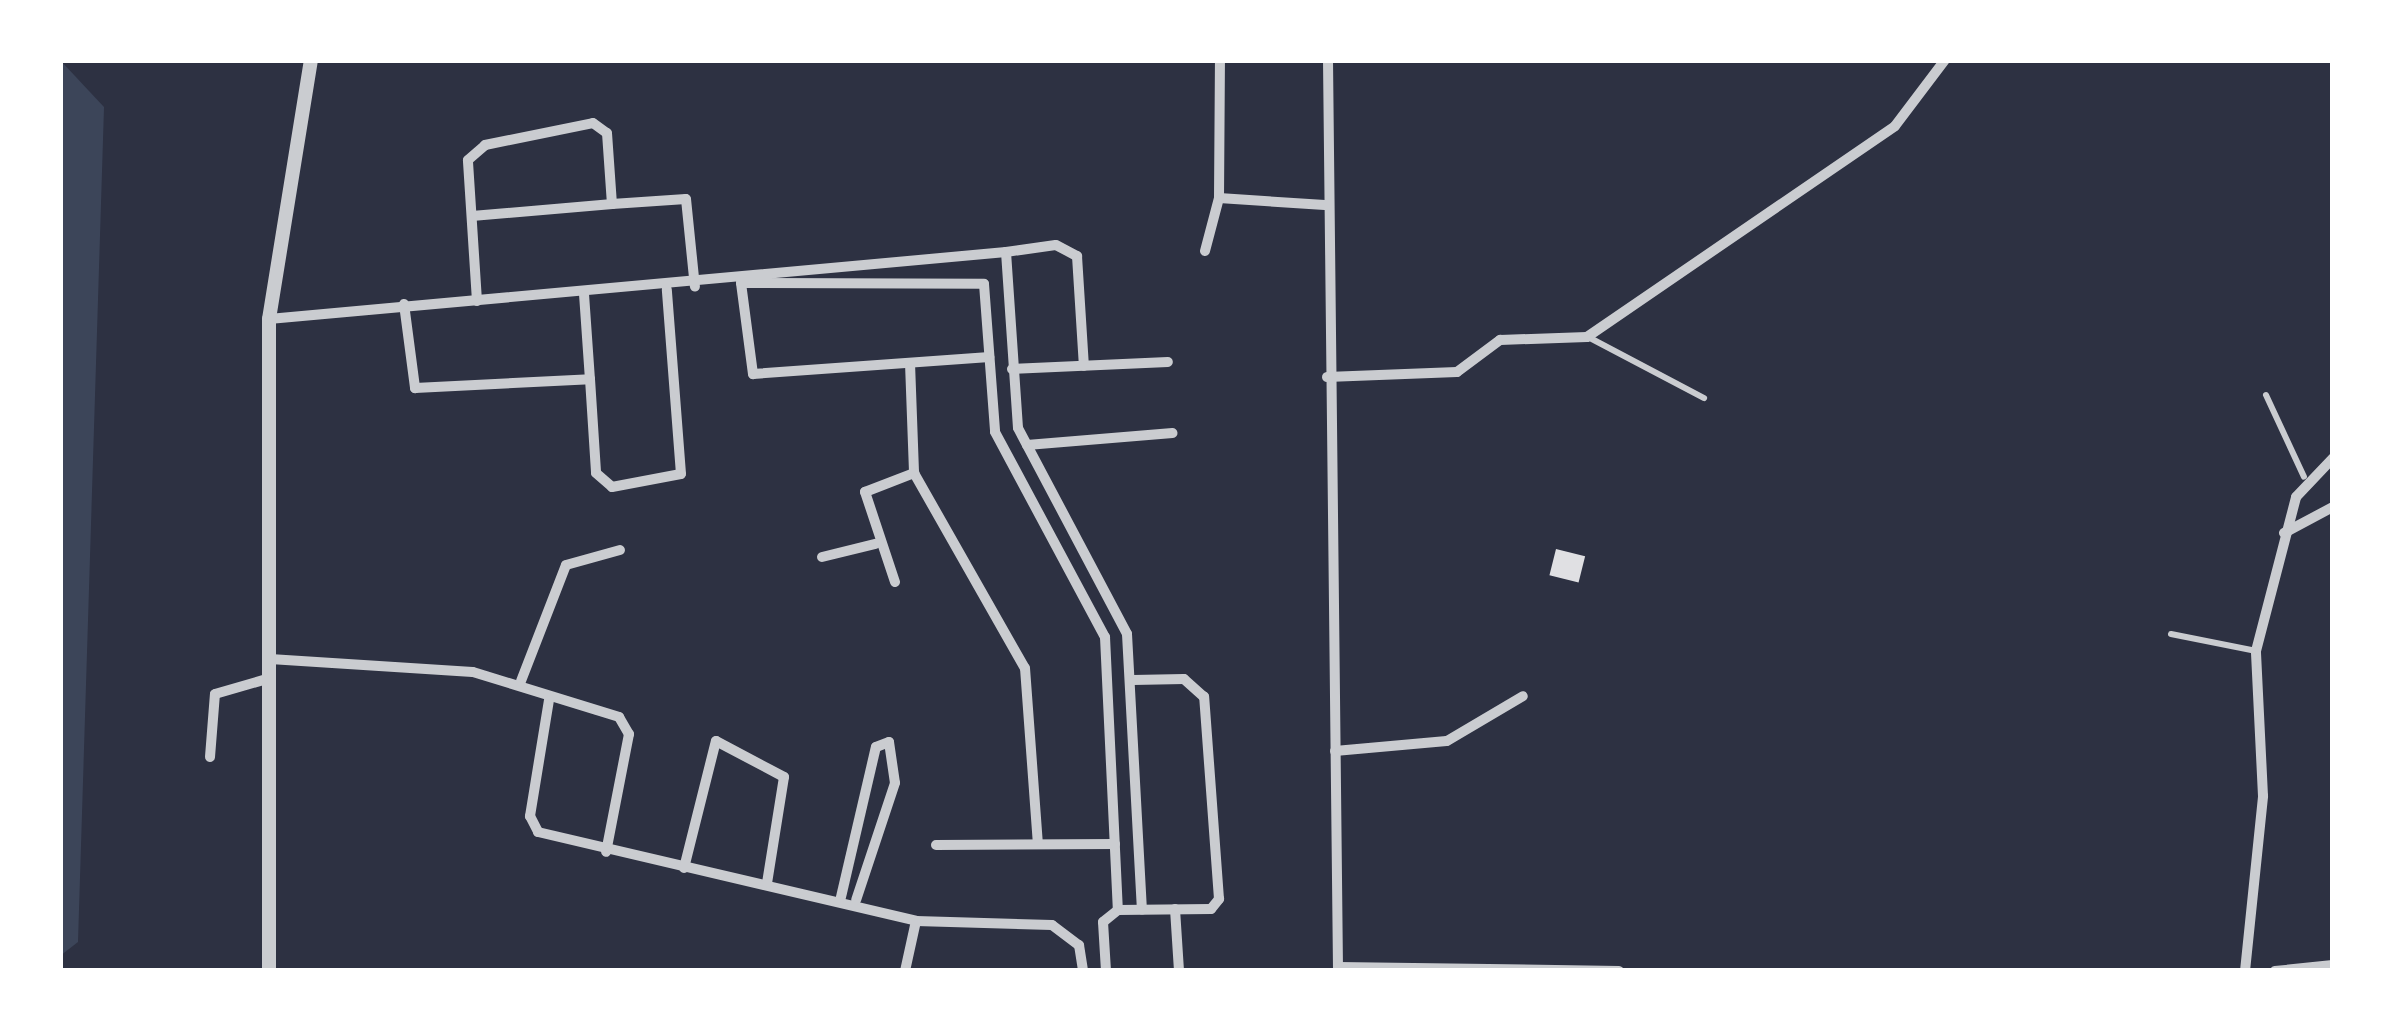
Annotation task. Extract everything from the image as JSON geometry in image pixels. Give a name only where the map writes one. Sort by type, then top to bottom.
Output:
[{"type":"street","points":[[269,971],[269,319],[311,60]]},
{"type":"street","points":[[1205,250],[1219,198],[1220,60]]},
{"type":"street","points":[[1328,60],[1324,205],[1338,969],[1619,971]]},
{"type":"street","points":[[1327,377],[1457,372],[1500,340],[1587,337],[1895,126],[1945,60]]},
{"type":"street","points":[[478,301],[466,166],[478,148],[593,123],[608,138],[612,204]]},
{"type":"street","points":[[1219,198],[1324,205]]},
{"type":"street","points":[[472,216],[686,199],[694,287]]},
{"type":"street","points":[[741,283],[754,272],[1056,245],[1077,256],[1084,366]]},
{"type":"street","points":[[1006,252],[1014,407],[1027,445],[1127,634],[1135,698],[1142,910]]},
{"type":"street","points":[[269,319],[404,304],[741,283],[975,278],[986,290],[993,408],[1105,637],[1118,910]]},
{"type":"street","points":[[741,283],[753,374],[989,357]]},
{"type":"street","points":[[584,294],[598,479],[676,482],[667,290]]},
{"type":"street","points":[[404,304],[416,388],[590,379]]},
{"type":"street","points":[[1012,369],[1168,362]]},
{"type":"street","points":[[910,363],[914,473],[1025,668],[1038,843]]},
{"type":"street","points":[[993,408],[1014,407]]},
{"type":"street","points":[[1027,445],[1173,434]]},
{"type":"street","points":[[2246,971],[2263,796],[2256,651],[2284,533],[2304,477],[2333,458]]},
{"type":"street","points":[[895,582],[875,544],[865,492],[914,473]]},
{"type":"street","points":[[2284,533],[2333,507]]},
{"type":"street","points":[[822,557],[875,544]]},
{"type":"street","points":[[521,681],[566,565],[620,550]]},
{"type":"street","points":[[270,659],[521,681],[549,700],[626,723],[606,852]]},
{"type":"street","points":[[210,757],[215,694],[270,678]]},
{"type":"street","points":[[1106,971],[1103,922],[1118,910],[1174,909],[1219,899],[1207,706],[1184,679],[1132,680]]},
{"type":"street","points":[[1335,751],[1447,741],[1523,696]]},
{"type":"street","points":[[1108,700],[1135,698]]},
{"type":"street","points":[[549,700],[531,825],[606,852],[856,900],[916,921],[1052,925],[1078,945],[1082,971]]},
{"type":"street","points":[[684,868],[716,741],[784,777],[767,883]]},
{"type":"street","points":[[841,897],[875,747],[889,742],[898,761],[856,900]]},
{"type":"street","points":[[861,809],[884,815]]},
{"type":"street","points":[[936,845],[1115,844]]},
{"type":"street","points":[[1174,909],[1179,971]]},
{"type":"street","points":[[905,971],[916,921]]},
{"type":"street","points":[[2275,971],[2333,964]]},
{"type":"lane","points":[[1587,337],[1704,398]]},
{"type":"lane","points":[[2266,395],[2304,477]]},
{"type":"lane","points":[[2170,634],[2256,651]]},
{"type":"shaded area","points":[[60,60],[104,107],[78,942],[60,956]]},
{"type":"building","points":[[1556,549],[1585,556],[1579,582],[1549,575]]}]
